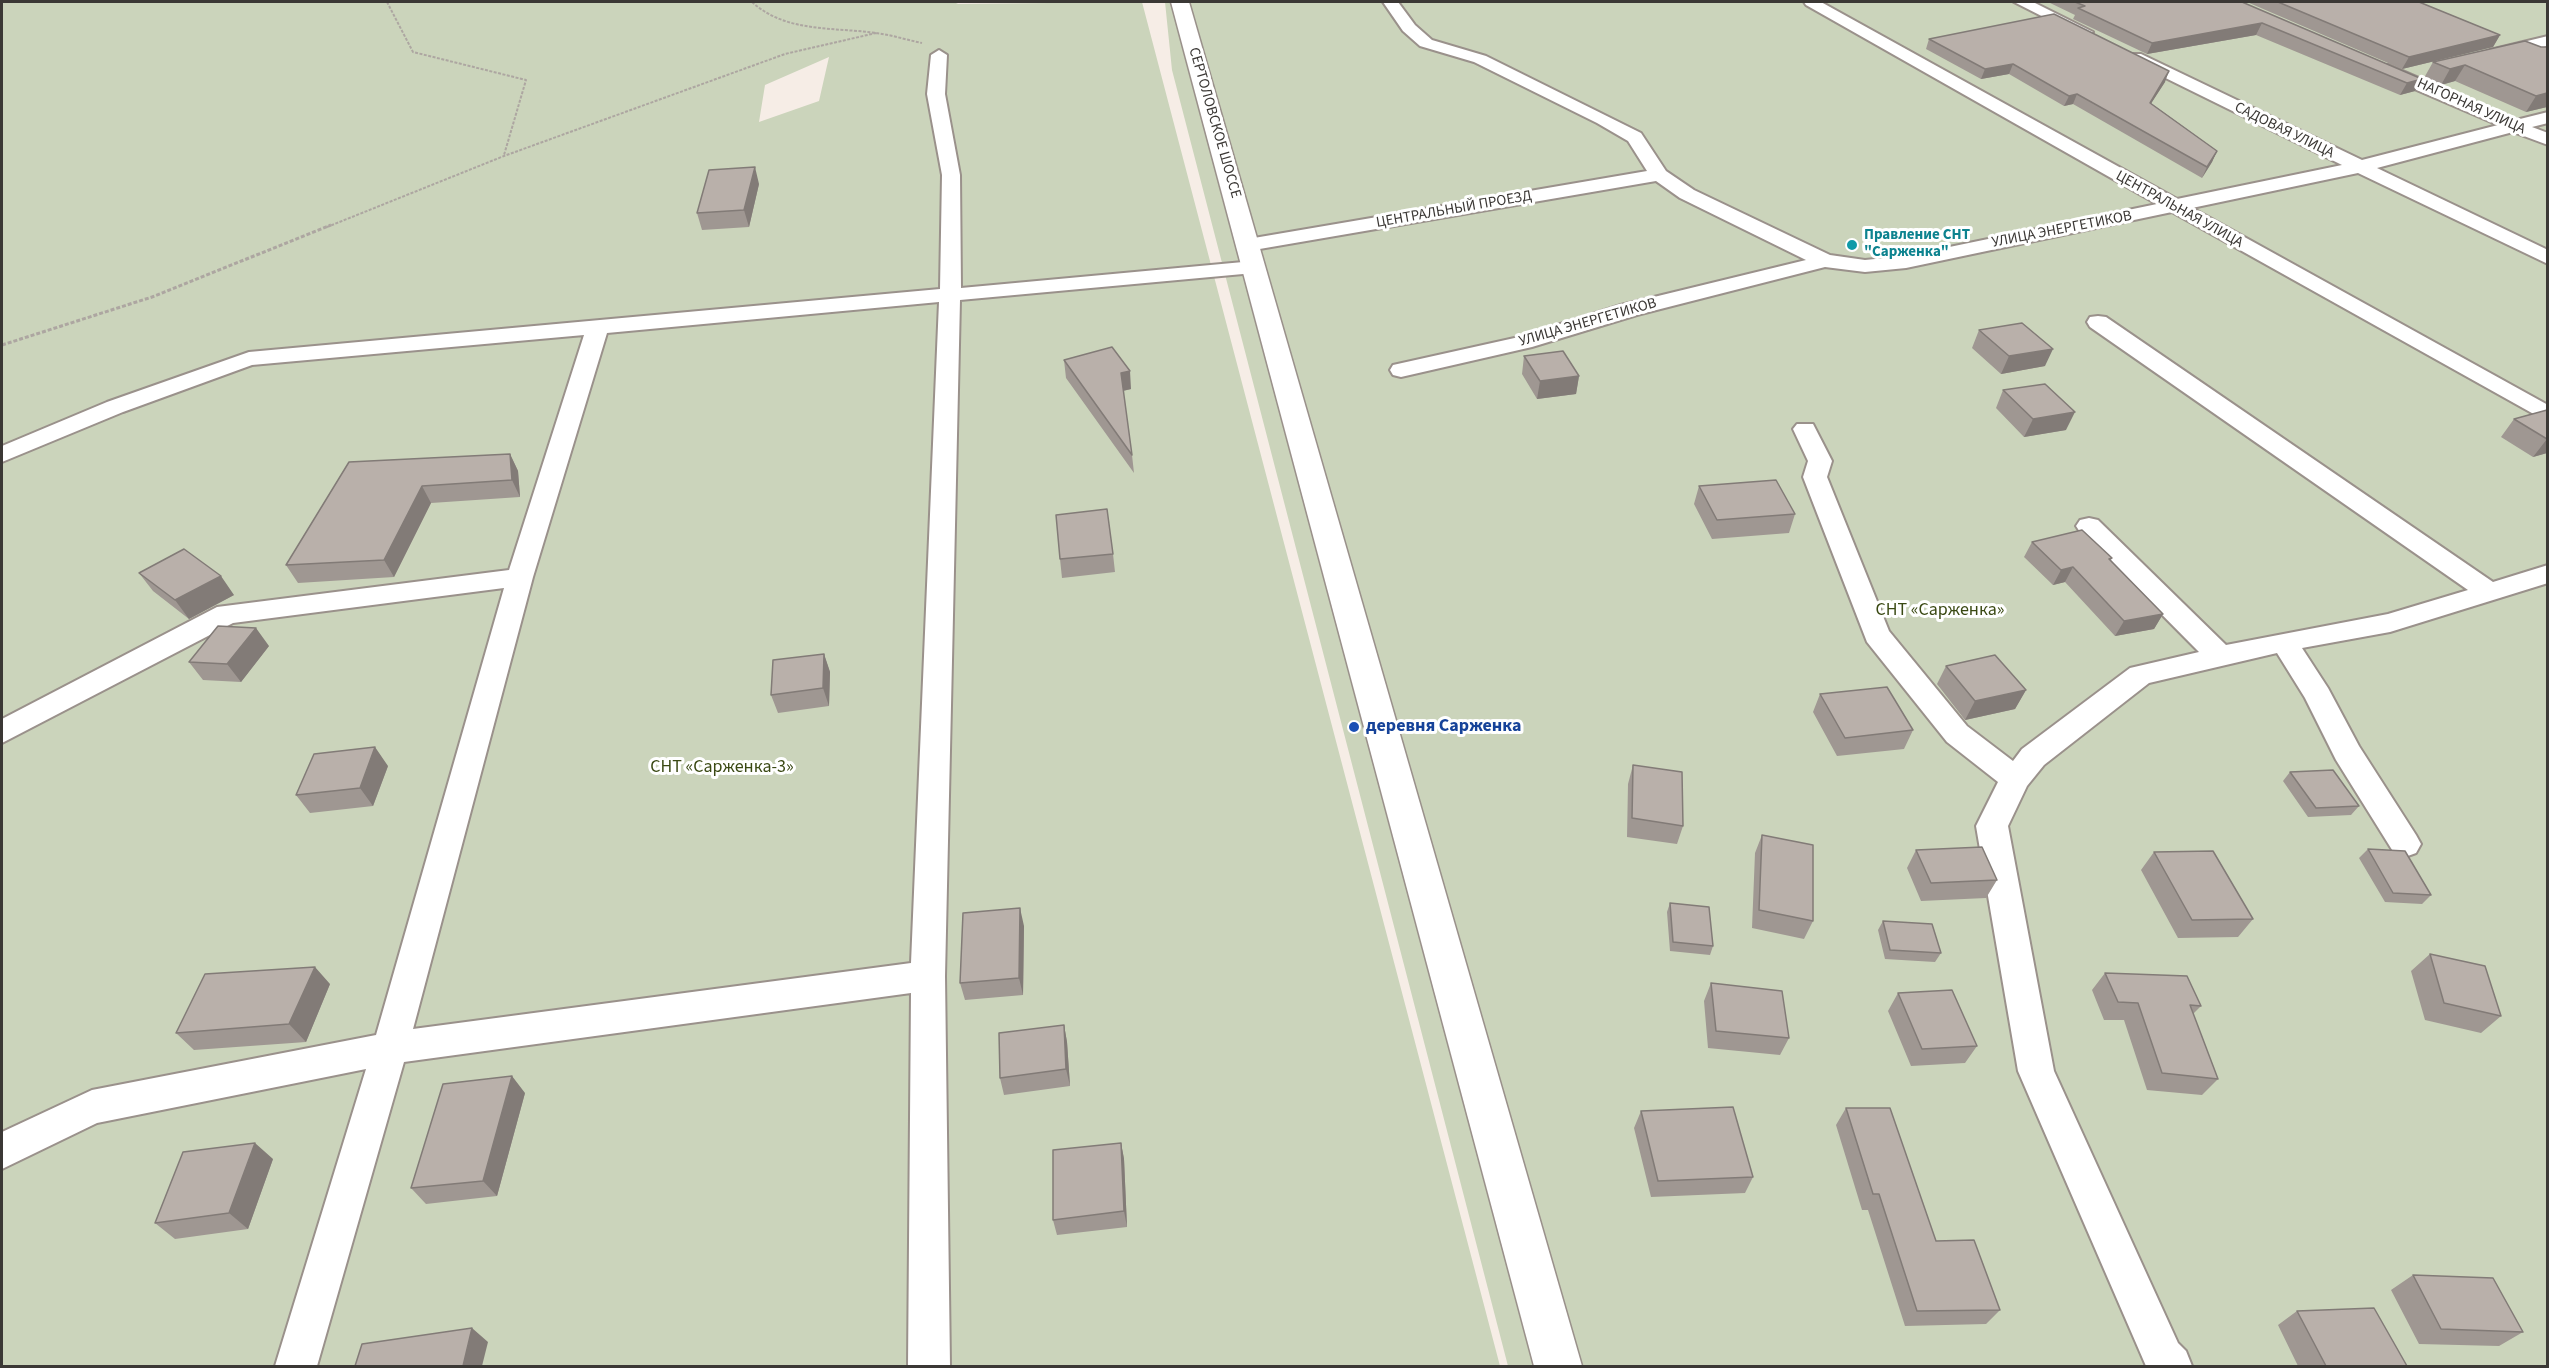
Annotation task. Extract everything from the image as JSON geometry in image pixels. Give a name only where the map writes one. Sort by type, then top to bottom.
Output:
[{"type":"main road","name":"СЕРТОЛОВСКОЕ ШОССЕ","points":[[1180,2],[1558,1366]]},
{"type":"street","points":[[1391,2],[1409,28],[1426,43],[1480,59],[1635,137],[1659,175],[1687,194],[1825,261]]},
{"type":"street","name":"ЦЕНТРАЛЬНАЯ УЛИЦА","points":[[1811,2],[2547,415]]},
{"type":"street","points":[[2022,2],[2096,38]]},
{"type":"street","points":[[2479,57],[2547,41]]},
{"type":"street","name":"САДОВАЯ УЛИЦА","points":[[2117,48],[2547,258]]},
{"type":"street","points":[[929,1366],[928,975],[950,297],[951,176],[936,94],[939,55]]},
{"type":"street","name":"НАГОРНАЯ УЛИЦА","points":[[2368,62],[2547,140]]},
{"type":"street","points":[[2400,76],[2423,71]]},
{"type":"street","name":"УЛИЦА ЭНЕРГЕТИКОВ","points":[[1401,369],[1524,342],[1629,310],[1825,261],[1865,266],[1906,262],[2175,208],[2358,167],[2547,117]]},
{"type":"street","name":"ЦЕНТРАЛЬНЫЙ ПРОЕЗД","points":[[2,455],[115,407],[249,359],[950,297],[1251,256],[1659,175]]},
{"type":"street","points":[[2098,322],[2491,593]]},
{"type":"street","points":[[296,1366],[390,1048],[520,578],[597,329]]},
{"type":"street","points":[[1805,429],[1820,461],[1815,477],[1877,635],[1957,735],[2015,779]]},
{"type":"street","points":[[2089,526],[2221,657]]},
{"type":"street","points":[[2171,1366],[2163,1358],[2036,1071],[1992,826],[2015,779],[2033,757],[2140,675],[2284,642],[2390,622],[2547,574]]},
{"type":"street","points":[[2,732],[227,614],[520,578]]},
{"type":"street","points":[[2284,642],[2318,695],[2347,752],[2405,844]]},
{"type":"street","points":[[2,1150],[92,1107],[390,1048],[928,975]]},
{"type":"path","points":[[387,2],[413,52],[526,80],[504,156]]},
{"type":"path","points":[[752,2],[766,15],[813,28],[876,33],[934,46],[939,55]]},
{"type":"path","points":[[2,345],[152,297],[504,156],[785,54],[876,33]]},
{"type":"green space","name":"СНТ «Сарженка-3»","points":[[2,2],[960,2],[956,4],[1142,2],[1500,1366],[2,1366]],"holes":[[[829,57],[819,101],[759,122],[765,85]]]},
{"type":"green space","name":"СНТ «Сарженка»","points":[[1165,2],[2547,2],[2547,1366],[1508,1366],[1172,70]]},
{"type":"building","points":[[2075,2],[2242,2],[2422,79],[2407,83],[2262,23],[2152,43],[2078,8],[2085,6]]},
{"type":"building","points":[[2278,2],[2419,2],[2500,35],[2409,57]]},
{"type":"building","points":[[2054,14],[2169,71],[2150,103],[2217,151],[2207,167],[2077,94],[2069,96],[2013,64],[1985,69],[1929,39]]},
{"type":"building","points":[[2525,41],[2547,47],[2547,93],[2536,96],[2465,65],[2450,69],[2433,62]]},
{"type":"building","points":[[755,167],[744,210],[697,213],[709,170]]},
{"type":"building","points":[[2022,323],[2053,349],[2009,356],[1979,330]]},
{"type":"building","points":[[1112,347],[1130,371],[1121,373],[1132,455],[1064,360]]},
{"type":"building","points":[[1563,351],[1579,376],[1540,381],[1524,356]]},
{"type":"building","points":[[2045,384],[2075,412],[2033,419],[2003,390]]},
{"type":"building","points":[[2547,410],[2547,439],[2514,419]]},
{"type":"building","points":[[510,454],[512,480],[422,486],[384,560],[286,565],[349,462]]},
{"type":"building","points":[[1776,480],[1795,514],[1717,520],[1699,486]]},
{"type":"building","points":[[1107,509],[1113,554],[1060,559],[1056,515]]},
{"type":"building","points":[[2082,530],[2112,558],[2109,559],[2163,614],[2124,621],[2073,567],[2061,570],[2032,542]]},
{"type":"building","points":[[184,549],[221,576],[175,600],[139,573]]},
{"type":"building","points":[[218,626],[256,628],[227,664],[189,662]]},
{"type":"building","points":[[824,654],[823,688],[771,695],[773,660]]},
{"type":"building","points":[[1995,655],[2026,690],[1975,701],[1946,666]]},
{"type":"building","points":[[1887,687],[1913,730],[1845,738],[1820,694]]},
{"type":"building","points":[[375,747],[360,788],[296,795],[314,754]]},
{"type":"building","points":[[1633,765],[1682,772],[1683,826],[1632,818]]},
{"type":"building","points":[[2333,770],[2359,806],[2316,808],[2290,772]]},
{"type":"building","points":[[1762,835],[1813,845],[1813,921],[1759,910]]},
{"type":"building","points":[[1982,847],[1997,880],[1931,883],[1916,850]]},
{"type":"building","points":[[2368,849],[2405,851],[2431,895],[2393,893]]},
{"type":"building","points":[[2213,851],[2253,919],[2192,920],[2154,852]]},
{"type":"building","points":[[1670,903],[1709,907],[1713,946],[1673,942]]},
{"type":"building","points":[[1020,908],[1019,978],[960,983],[963,913]]},
{"type":"building","points":[[1883,921],[1932,924],[1941,953],[1890,950]]},
{"type":"building","points":[[2430,954],[2485,966],[2501,1016],[2444,1003]]},
{"type":"building","points":[[315,967],[289,1024],[176,1033],[205,974]]},
{"type":"building","points":[[2105,973],[2187,976],[2201,1006],[2190,1005],[2218,1079],[2162,1073],[2138,1003],[2118,1002]]},
{"type":"building","points":[[1711,983],[1782,991],[1789,1038],[1716,1031]]},
{"type":"building","points":[[1952,990],[1977,1046],[1922,1049],[1898,993]]},
{"type":"building","points":[[1064,1025],[1066,1069],[1000,1078],[999,1033]]},
{"type":"building","points":[[512,1076],[483,1181],[411,1188],[443,1084]]},
{"type":"building","points":[[1733,1107],[1753,1177],[1658,1181],[1641,1111]]},
{"type":"building","points":[[1846,1108],[1890,1108],[1936,1241],[1974,1240],[2000,1310],[1917,1311],[1879,1194],[1873,1194]]},
{"type":"building","points":[[255,1143],[229,1213],[155,1223],[183,1152]]},
{"type":"building","points":[[1121,1143],[1124,1211],[1053,1220],[1053,1150]]},
{"type":"building","points":[[2413,1275],[2493,1278],[2523,1332],[2441,1329]]},
{"type":"building","points":[[2374,1308],[2407,1366],[2326,1366],[2297,1311]]},
{"type":"building","points":[[472,1328],[463,1366],[355,1366],[362,1344]]},
{"type":"place","name":"Правление СНТ \"Сарженка\"","points":[[1852,245]]},
{"type":"place","name":"деревня Сарженка","points":[[1354,727]]}]
